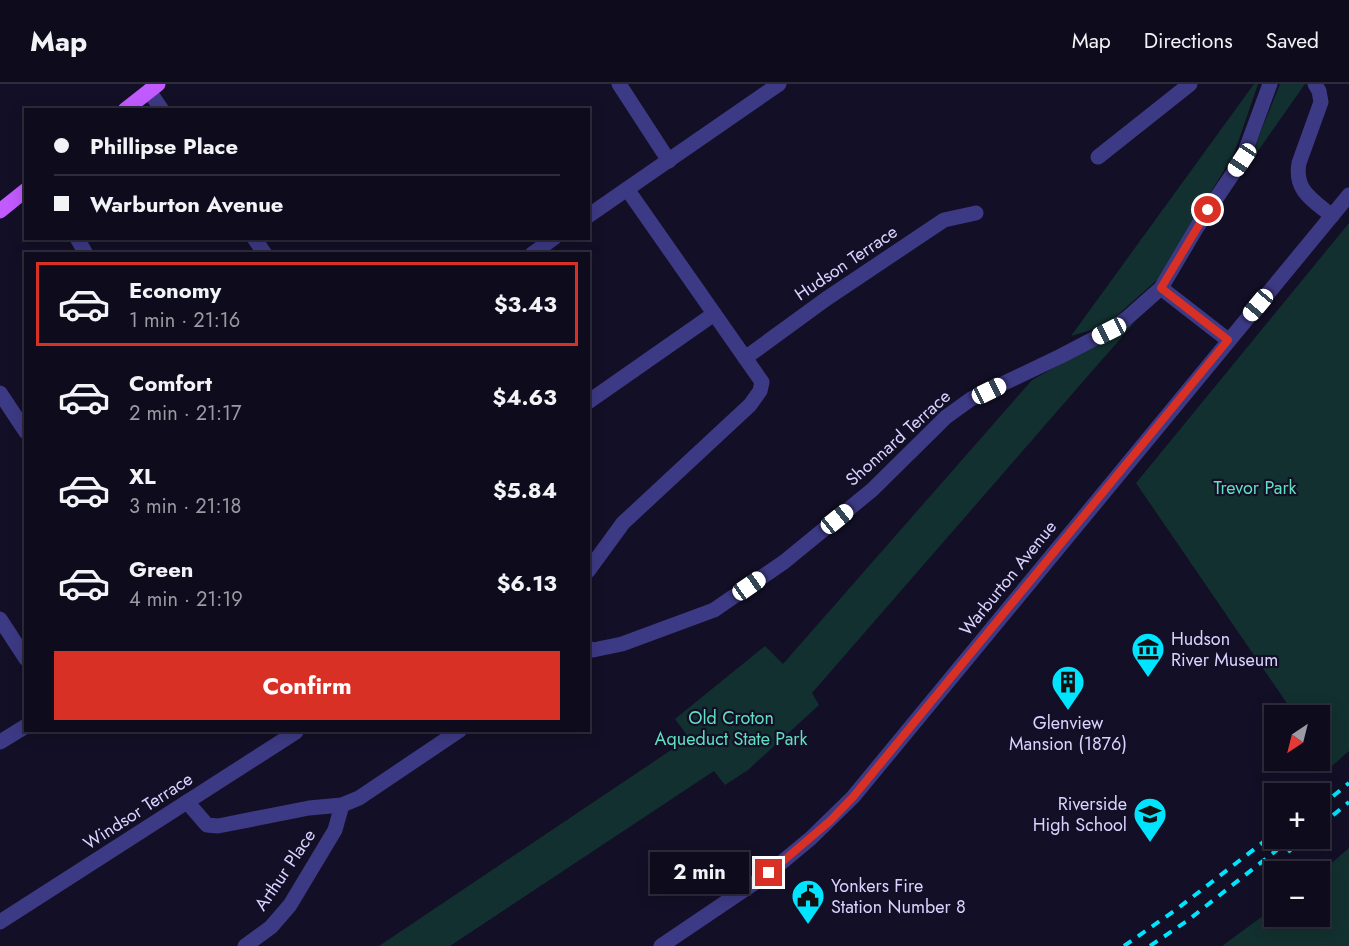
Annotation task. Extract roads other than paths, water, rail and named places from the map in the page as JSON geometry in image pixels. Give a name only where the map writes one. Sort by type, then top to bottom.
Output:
[{"type":"main road","points":[[128,108],[154,87]]},
{"type":"main road","points":[[0,211],[24,192]]},
{"type":"street","points":[[619,84],[669,161]]},
{"type":"street","points":[[590,215],[779,84]]},
{"type":"street","points":[[1098,157],[1190,84]]},
{"type":"street","name":"Shonnard Terrace","points":[[590,649],[594,650],[622,644],[714,610],[783,562],[872,490],[946,417],[971,399],[1109,331],[1161,288],[1197,227],[1242,160],[1270,84]]},
{"type":"street","points":[[1315,84],[1319,90],[1321,102],[1299,163],[1298,183],[1306,194],[1332,216]]},
{"type":"street","points":[[154,87],[161,108]]},
{"type":"street","points":[[590,567],[623,523],[750,405],[760,391],[762,381],[627,189]]},
{"type":"street","name":"Warburton Avenue","points":[[661,946],[769,873],[818,832],[853,797],[1349,195]]},
{"type":"street","name":"Hudson Terrace","points":[[745,357],[826,299],[944,220],[976,213]]},
{"type":"street","points":[[535,252],[551,240]]},
{"type":"street","points":[[1161,288],[1228,340]]},
{"type":"street","points":[[590,401],[714,314]]},
{"type":"street","points":[[3,404],[24,430]]},
{"type":"street","points":[[0,619],[24,656]]},
{"type":"street","points":[[0,742],[24,727]]},
{"type":"street","name":"Windsor Terrace","points":[[0,922],[296,732]]},
{"type":"street","points":[[187,802],[207,825],[218,826],[309,808],[342,805],[359,798],[457,732]]},
{"type":"street","name":"Arthur Place","points":[[245,946],[271,927],[290,905],[336,830],[342,805]]},
{"type":"railway","points":[[1330,799],[1349,783]]},
{"type":"railway","points":[[1330,818],[1349,802]]},
{"type":"railway","points":[[1124,946],[1177,909],[1264,842]]},
{"type":"railway","points":[[1150,946],[1187,921],[1278,849]]},
{"type":"railway","points":[[1288,852],[1292,849]]},
{"type":"place","name":"Hudson River Museum","points":[[1148,678]]},
{"type":"place","name":"Glenview Mansion (1876)","points":[[1068,711]]},
{"type":"place","name":"Riverside High School","points":[[1150,843]]},
{"type":"place","name":"Yonkers Fire Station Number 8","points":[[808,925]]},
{"type":"park label","name":"Trevor Park","points":[[1255,488]]},
{"type":"park label","name":"Old Croton Aqueduct State Park","points":[[731,728]]}]
